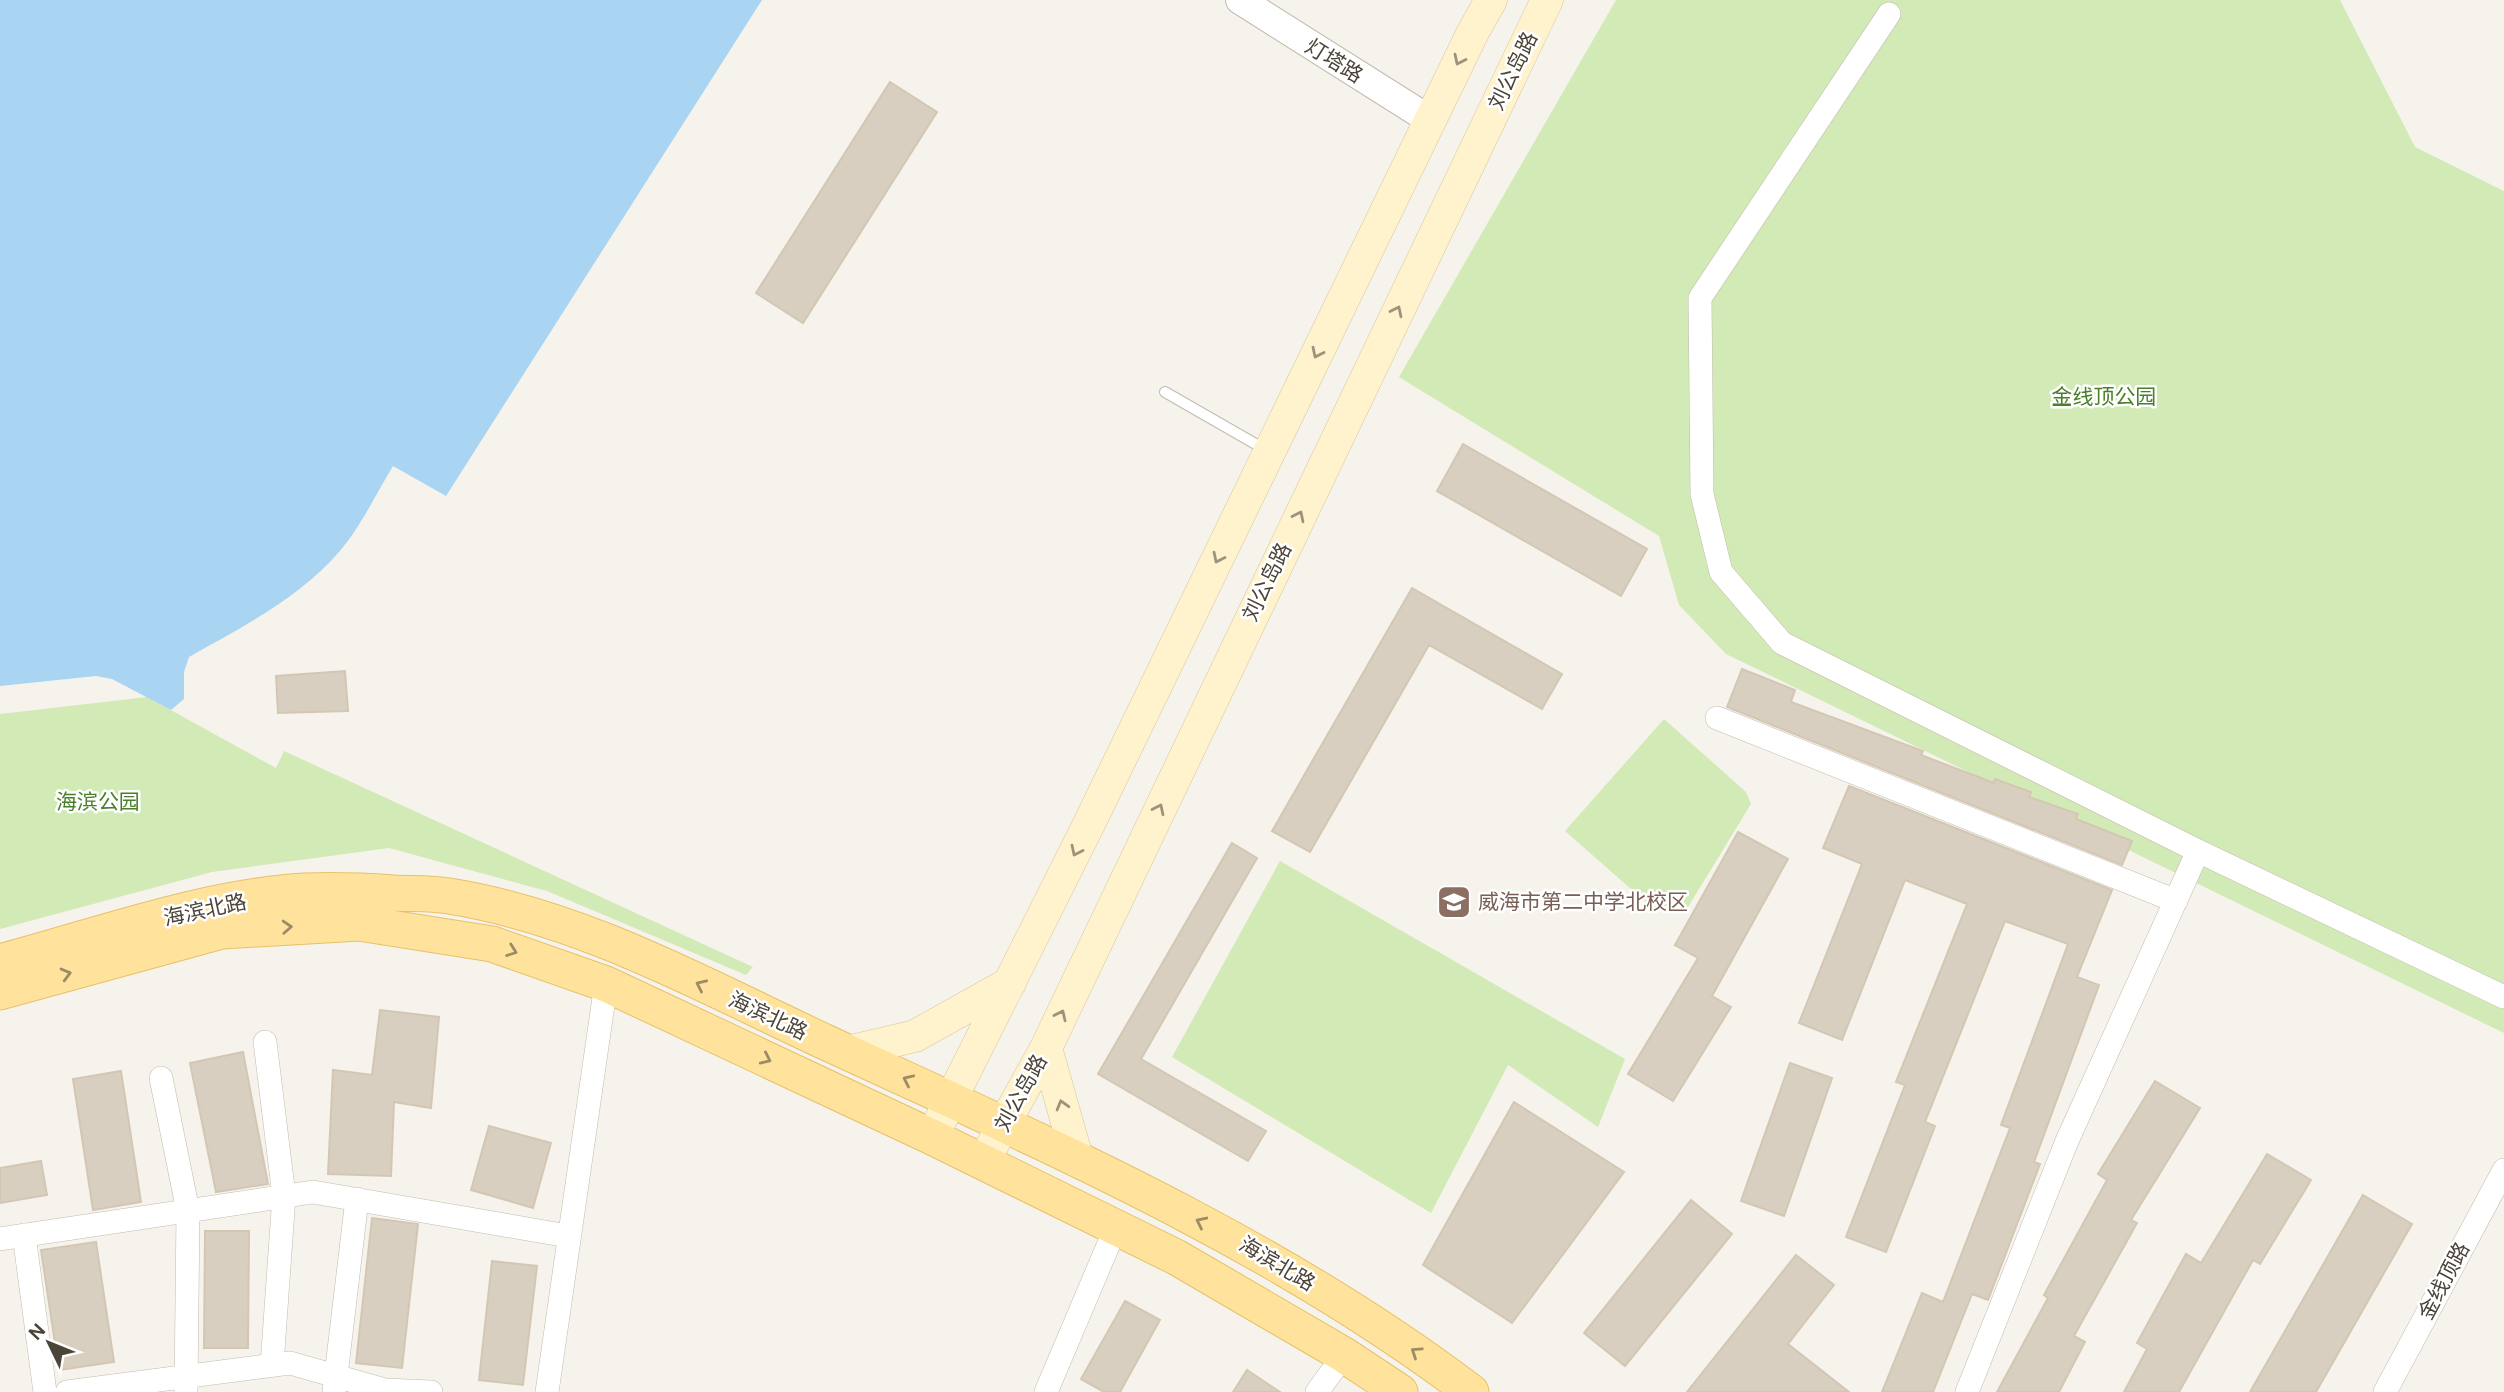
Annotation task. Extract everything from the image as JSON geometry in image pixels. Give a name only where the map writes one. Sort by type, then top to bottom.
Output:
[{"type":"main road","points":[[932,1137],[1011,982],[1430,120],[1491,0]]},
{"type":"main road","name":"刘公岛路","points":[[984,1162],[1045,1048],[1547,0]]},
{"type":"main road","name":"海滨北路","points":[[0,962],[213,905],[304,891],[447,896],[514,911],[593,936],[1004,1124],[1078,1161],[1267,1257],[1366,1318],[1471,1392]]},
{"type":"main road","name":"海滨北路","points":[[0,992],[222,931],[359,923],[492,944],[606,984],[932,1137],[1177,1257],[1344,1355],[1400,1392]]},
{"type":"main road","points":[[847,1052],[915,1036],[1011,982]]},
{"type":"main road","points":[[1045,1048],[1078,1161]]},
{"type":"street","name":"灯塔路","points":[[1240,0],[1430,120]]},
{"type":"street","points":[[1889,14],[1700,298],[1702,494],[1721,572],[1782,643],[2198,852],[2504,997]]},
{"type":"street","points":[[1717,718],[2176,901]]},
{"type":"street","points":[[1967,1392],[2067,1141],[2198,852]]},
{"type":"street","points":[[547,1392],[606,984]]},
{"type":"street","points":[[265,1042],[284,1196],[272,1365]]},
{"type":"street","points":[[160,1078],[188,1211],[186,1383]]},
{"type":"street","name":"金线顶路","points":[[2385,1392],[2504,1170]]},
{"type":"street","points":[[0,1239],[313,1192],[568,1236]]},
{"type":"street","points":[[335,1384],[357,1199]]},
{"type":"street","points":[[1046,1392],[1116,1227]]},
{"type":"street","points":[[24,1235],[45,1392]]},
{"type":"street","points":[[1317,1392],[1344,1355]]},
{"type":"street","points":[[67,1392],[186,1383],[290,1363],[335,1384],[431,1392]]},
{"type":"lane","points":[[1165,392],[1269,451]]},
{"type":"green space","name":"金线顶公园","points":[[1616,0],[2340,0],[2415,147],[2504,191],[2504,1033],[1726,654],[1679,605],[1659,536],[1399,377]]},
{"type":"green space","name":"海滨公园","points":[[147,697],[276,768],[284,751],[753,967],[746,975],[547,891],[389,848],[212,872],[0,929],[0,714]]},
{"type":"green space","points":[[1664,719],[1746,792],[1751,804],[1685,912],[1666,913],[1647,903],[1565,831]]},
{"type":"green space","points":[[1280,861],[1625,1059],[1598,1127],[1508,1065],[1431,1213],[1172,1057]]},
{"type":"water","points":[[0,0],[762,0],[446,496],[393,466],[354,532],[323,569],[268,611],[189,657],[184,672],[184,699],[171,710],[112,679],[96,676],[0,686]]},
{"type":"building","points":[[890,82],[937,112],[803,323],[756,293]]},
{"type":"building","points":[[1463,444],[1647,549],[1621,596],[1437,491]]},
{"type":"building","points":[[1412,588],[1562,674],[1542,709],[1429,645],[1310,852],[1272,831]]},
{"type":"building","points":[[1742,669],[1795,690],[1791,702],[1923,751],[1921,755],[1994,783],[1995,779],[2031,792],[2029,797],[2078,814],[2076,819],[2132,841],[2122,865],[1727,707]]},
{"type":"building","points":[[345,671],[348,711],[278,713],[276,676]]},
{"type":"building","points":[[1849,786],[2112,890],[2077,977],[2099,985],[2034,1162],[2040,1164],[1988,1300],[1972,1294],[1933,1392],[1882,1392],[1922,1293],[1943,1302],[2010,1128],[2001,1125],[2068,944],[2005,921],[1925,1122],[1935,1126],[1886,1252],[1846,1237],[1905,1085],[1896,1082],[1967,904],[1905,880],[1842,1040],[1799,1023],[1862,864],[1823,848]]},
{"type":"building","points":[[1738,832],[1788,859],[1712,996],[1731,1007],[1673,1101],[1628,1074],[1698,958],[1675,945]]},
{"type":"building","points":[[1232,843],[1257,858],[1141,1059],[1266,1131],[1248,1161],[1098,1074]]},
{"type":"building","points":[[380,1010],[439,1017],[431,1108],[394,1102],[391,1176],[328,1174],[333,1070],[372,1075]]},
{"type":"building","points":[[243,1052],[268,1184],[216,1192],[190,1063]]},
{"type":"building","points":[[1790,1063],[1832,1078],[1784,1216],[1741,1201]]},
{"type":"building","points":[[121,1071],[141,1202],[93,1210],[73,1079]]},
{"type":"building","points":[[2155,1081],[2200,1108],[2131,1220],[2137,1223],[2074,1336],[2085,1342],[2059,1392],[1997,1392],[2048,1298],[2044,1295],[2107,1180],[2098,1174]]},
{"type":"building","points":[[1514,1102],[1624,1172],[1512,1323],[1423,1265]]},
{"type":"building","points":[[489,1126],[551,1143],[533,1208],[471,1190]]},
{"type":"building","points":[[2267,1154],[2311,1180],[2260,1264],[2253,1260],[2179,1392],[2124,1392],[2147,1349],[2137,1343],[2186,1254],[2201,1263]]},
{"type":"building","points":[[41,1161],[47,1195],[0,1203],[0,1168]]},
{"type":"building","points":[[2363,1195],[2412,1224],[2316,1392],[2250,1392]]},
{"type":"building","points":[[1691,1200],[1732,1234],[1625,1366],[1584,1333]]},
{"type":"building","points":[[372,1218],[418,1224],[402,1368],[356,1363]]},
{"type":"building","points":[[205,1231],[249,1231],[248,1348],[204,1348]]},
{"type":"building","points":[[96,1242],[114,1362],[59,1370],[41,1250]]},
{"type":"building","points":[[1796,1255],[1834,1285],[1788,1344],[1849,1392],[1687,1392]]},
{"type":"building","points":[[492,1261],[537,1266],[523,1385],[479,1380]]},
{"type":"building","points":[[1125,1301],[1160,1320],[1120,1392],[1104,1392],[1081,1379]]},
{"type":"building","points":[[1247,1370],[1280,1392],[1233,1392]]},
{"type":"place","name":"威海市第二中学北校区","points":[[1454,902]]}]
